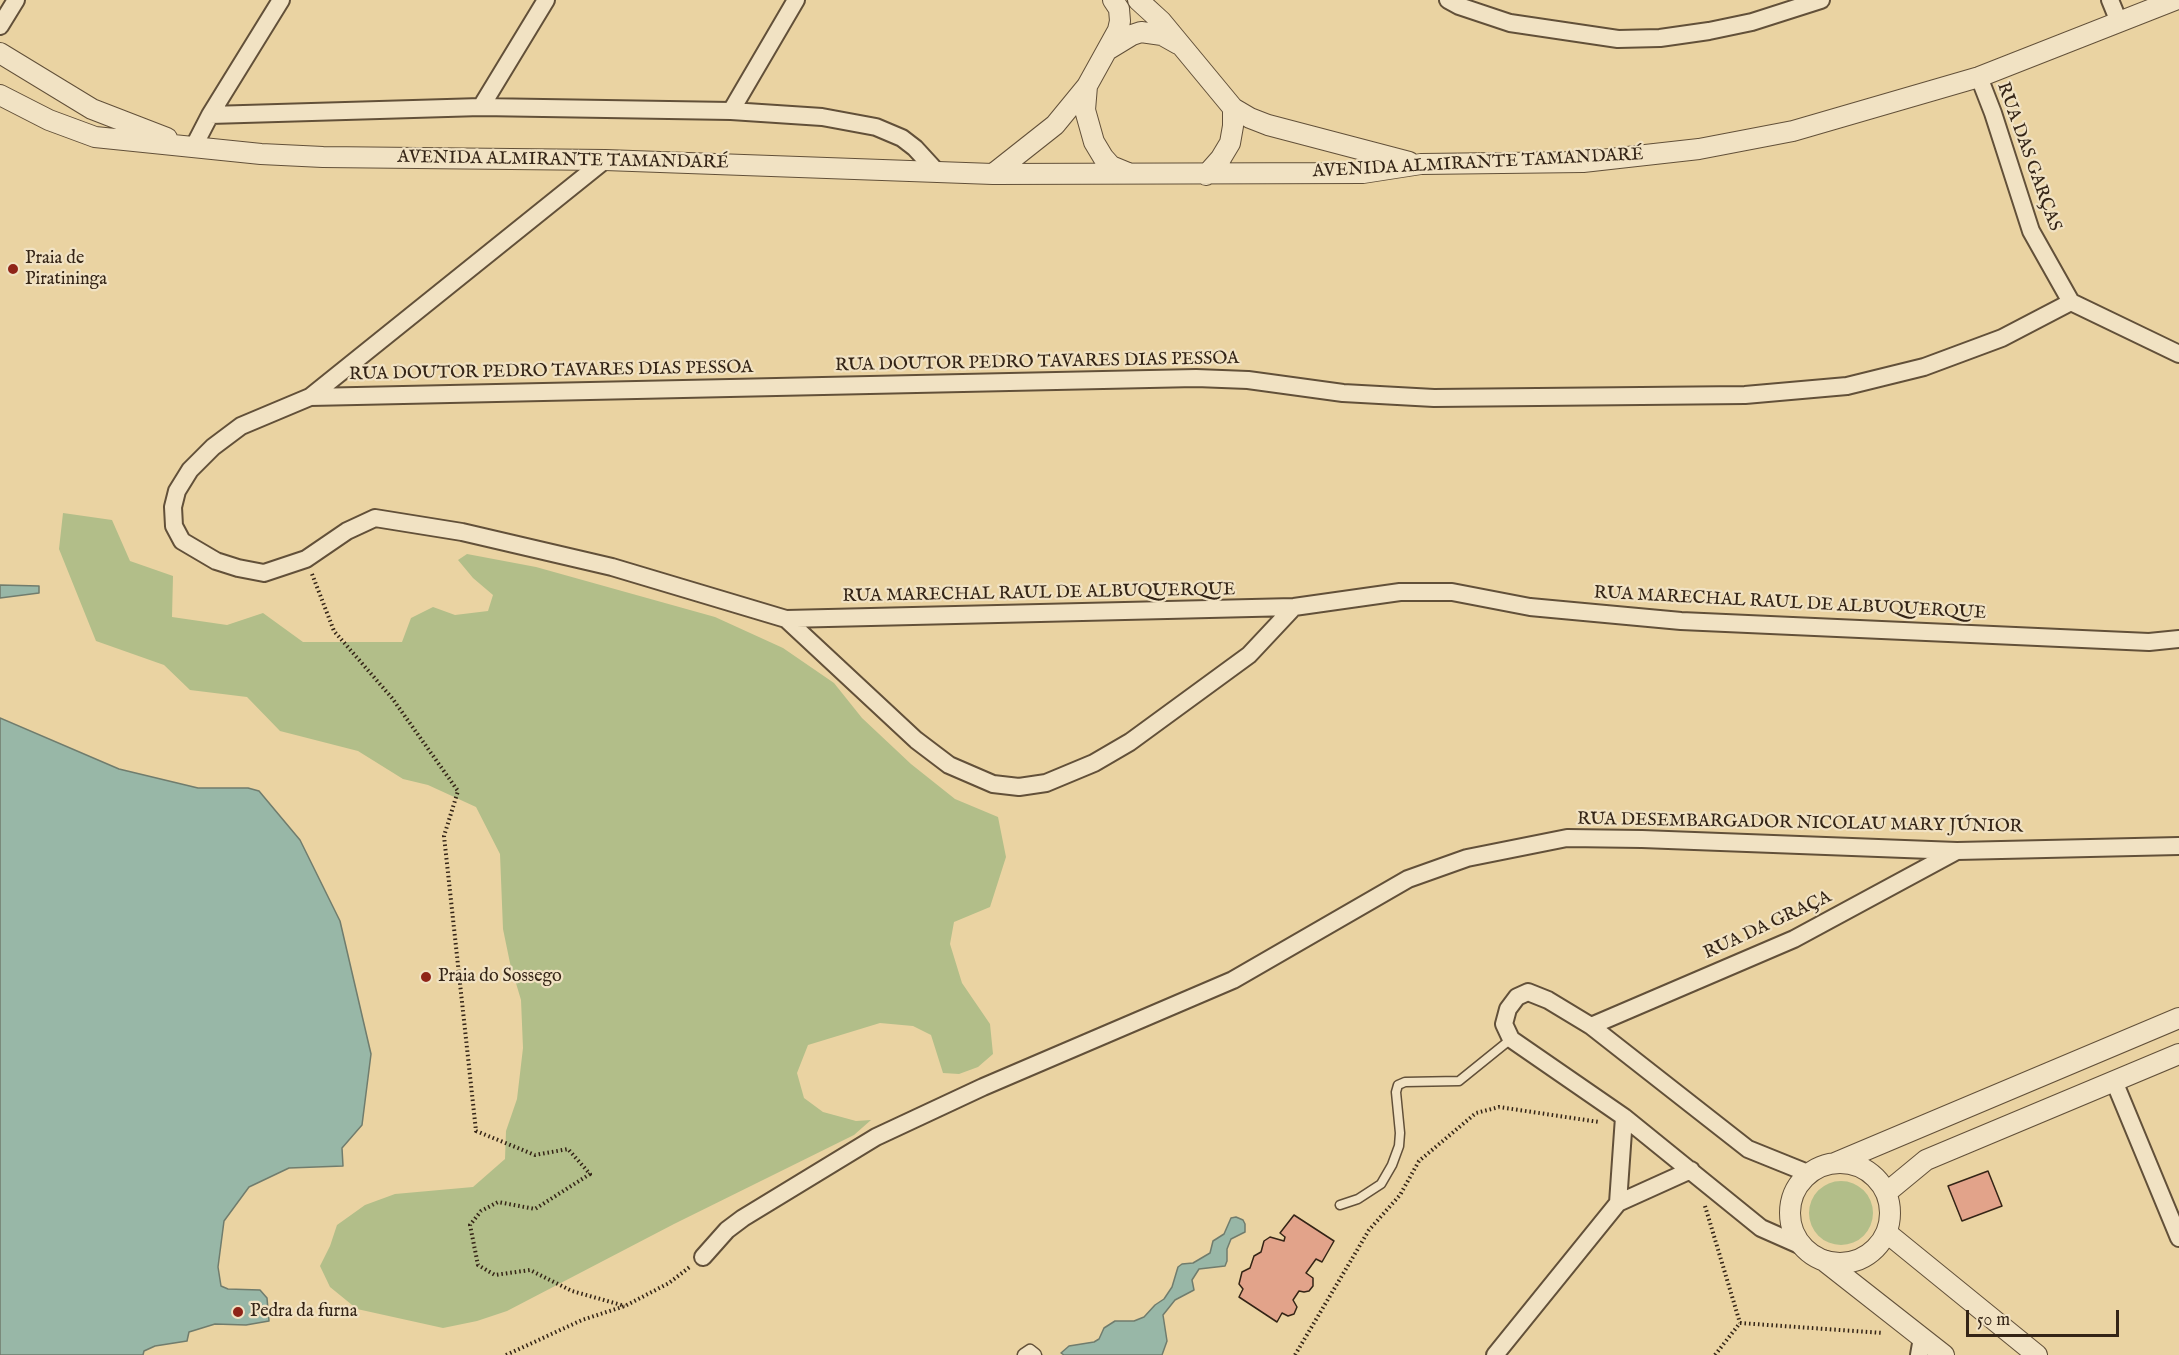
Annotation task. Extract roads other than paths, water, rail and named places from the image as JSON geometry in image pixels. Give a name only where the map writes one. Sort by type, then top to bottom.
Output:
[{"type":"street","points":[[0,26],[16,0]]},
{"type":"street","points":[[192,146],[281,0]]},
{"type":"street","points":[[481,107],[546,0]]},
{"type":"street","points":[[731,111],[796,0]]},
{"type":"street","points":[[993,174],[1044,136],[1087,86],[1118,30],[1119,9],[1113,0]]},
{"type":"street","points":[[1138,0],[1161,21],[1233,108],[1250,118],[1372,153],[1421,164]]},
{"type":"street","points":[[1448,0],[1510,23],[1618,39],[1660,38],[1709,31],[1762,19],[1821,0]]},
{"type":"street","points":[[2110,0],[2119,22]]},
{"type":"street","name":"AVENIDA ALMIRANTE TAMANDARÉ","points":[[0,95],[49,120],[95,137],[261,154],[323,157],[605,160],[993,174],[1363,173],[1421,164],[1583,162],[1699,149],[1793,131],[1979,77],[2175,0]]},
{"type":"street","points":[[1109,49],[1132,35],[1151,32],[1171,39],[1184,48]]},
{"type":"street","name":"AVENIDA ALMIRANTE TAMANDARÉ","points":[[0,53],[92,109],[192,146]]},
{"type":"street","name":"RUA DAS GARÇAS","points":[[1979,77],[2031,231],[2072,302]]},
{"type":"street","points":[[1087,86],[1085,110],[1094,142],[1102,157],[1111,166],[1131,174]]},
{"type":"street","points":[[210,115],[481,107],[731,111],[822,117],[876,127],[909,143],[937,172]]},
{"type":"street","points":[[1206,175],[1230,144],[1233,108]]},
{"type":"street","name":"RUA MARECHAL RAUL DE ALBUQUERQUE","points":[[605,160],[310,397],[241,426],[213,447],[190,470],[177,491],[173,507],[174,526],[182,541],[216,561],[264,573],[306,559],[347,531],[375,518],[462,532],[612,567],[786,619],[1293,607],[1400,592],[1452,592],[1530,607],[1681,621],[2148,642],[2179,639]]},
{"type":"street","points":[[2072,302],[2179,354]]},
{"type":"street","name":"RUA DOUTOR PEDRO TAVARES DIAS PESSOA","points":[[310,397],[1196,378],[1248,380],[1343,393],[1434,398],[1745,395],[1847,386],[1924,368],[2002,338],[2072,302]]},
{"type":"street","name":"RUA MARECHAL RAUL DE ALBUQUERQUE","points":[[786,619],[916,740],[949,765],[993,784],[1018,787],[1046,783],[1094,763],[1130,742],[1249,655],[1293,607]]},
{"type":"street","name":"RUA DESEMBARGADOR NICOLAU MARY JÚNIOR","points":[[703,1257],[727,1230],[743,1218],[876,1137],[983,1087],[1233,980],[1398,884],[1456,861],[1567,838],[1957,851],[2179,846]]},
{"type":"street","name":"RUA DA GRAÇA","points":[[1591,1026],[1794,939],[1957,851]]},
{"type":"street","points":[[1810,1174],[1748,1149],[1591,1026],[1548,1000],[1528,992],[1518,997],[1508,1009],[1504,1024],[1511,1039],[1693,1172],[1761,1228],[1804,1247],[1823,1260],[1920,1343],[1944,1355]]},
{"type":"street","points":[[1804,1247],[1792,1227],[1790,1212],[1793,1197],[1800,1184],[1810,1174],[2179,1018]]},
{"type":"street","points":[[1886,1193],[1926,1160],[2179,1054]]},
{"type":"street","points":[[2114,1081],[2179,1238]]},
{"type":"street","points":[[1618,1203],[1623,1121]]},
{"type":"street","points":[[1823,1260],[1838,1263],[1867,1256],[1887,1233],[1890,1220],[1890,1206],[1886,1193],[1878,1180],[1866,1170],[1851,1164],[1835,1164]]},
{"type":"street","points":[[1495,1355],[1618,1203],[1693,1172]]},
{"type":"street","points":[[1887,1233],[2037,1355]]},
{"type":"street","points":[[1024,1355],[1030,1351],[1035,1355]]},
{"type":"lane","points":[[1340,1205],[1358,1199],[1381,1184],[1392,1165],[1399,1146],[1400,1133],[1396,1092],[1398,1085],[1405,1082],[1459,1081],[1511,1039]]},
{"type":"place","name":"Praia de Piratininga","points":[[13,269]]},
{"type":"place","name":"Praia do Sossego","points":[[426,977]]},
{"type":"place","name":"Pedra da furna","points":[[238,1312]]}]
